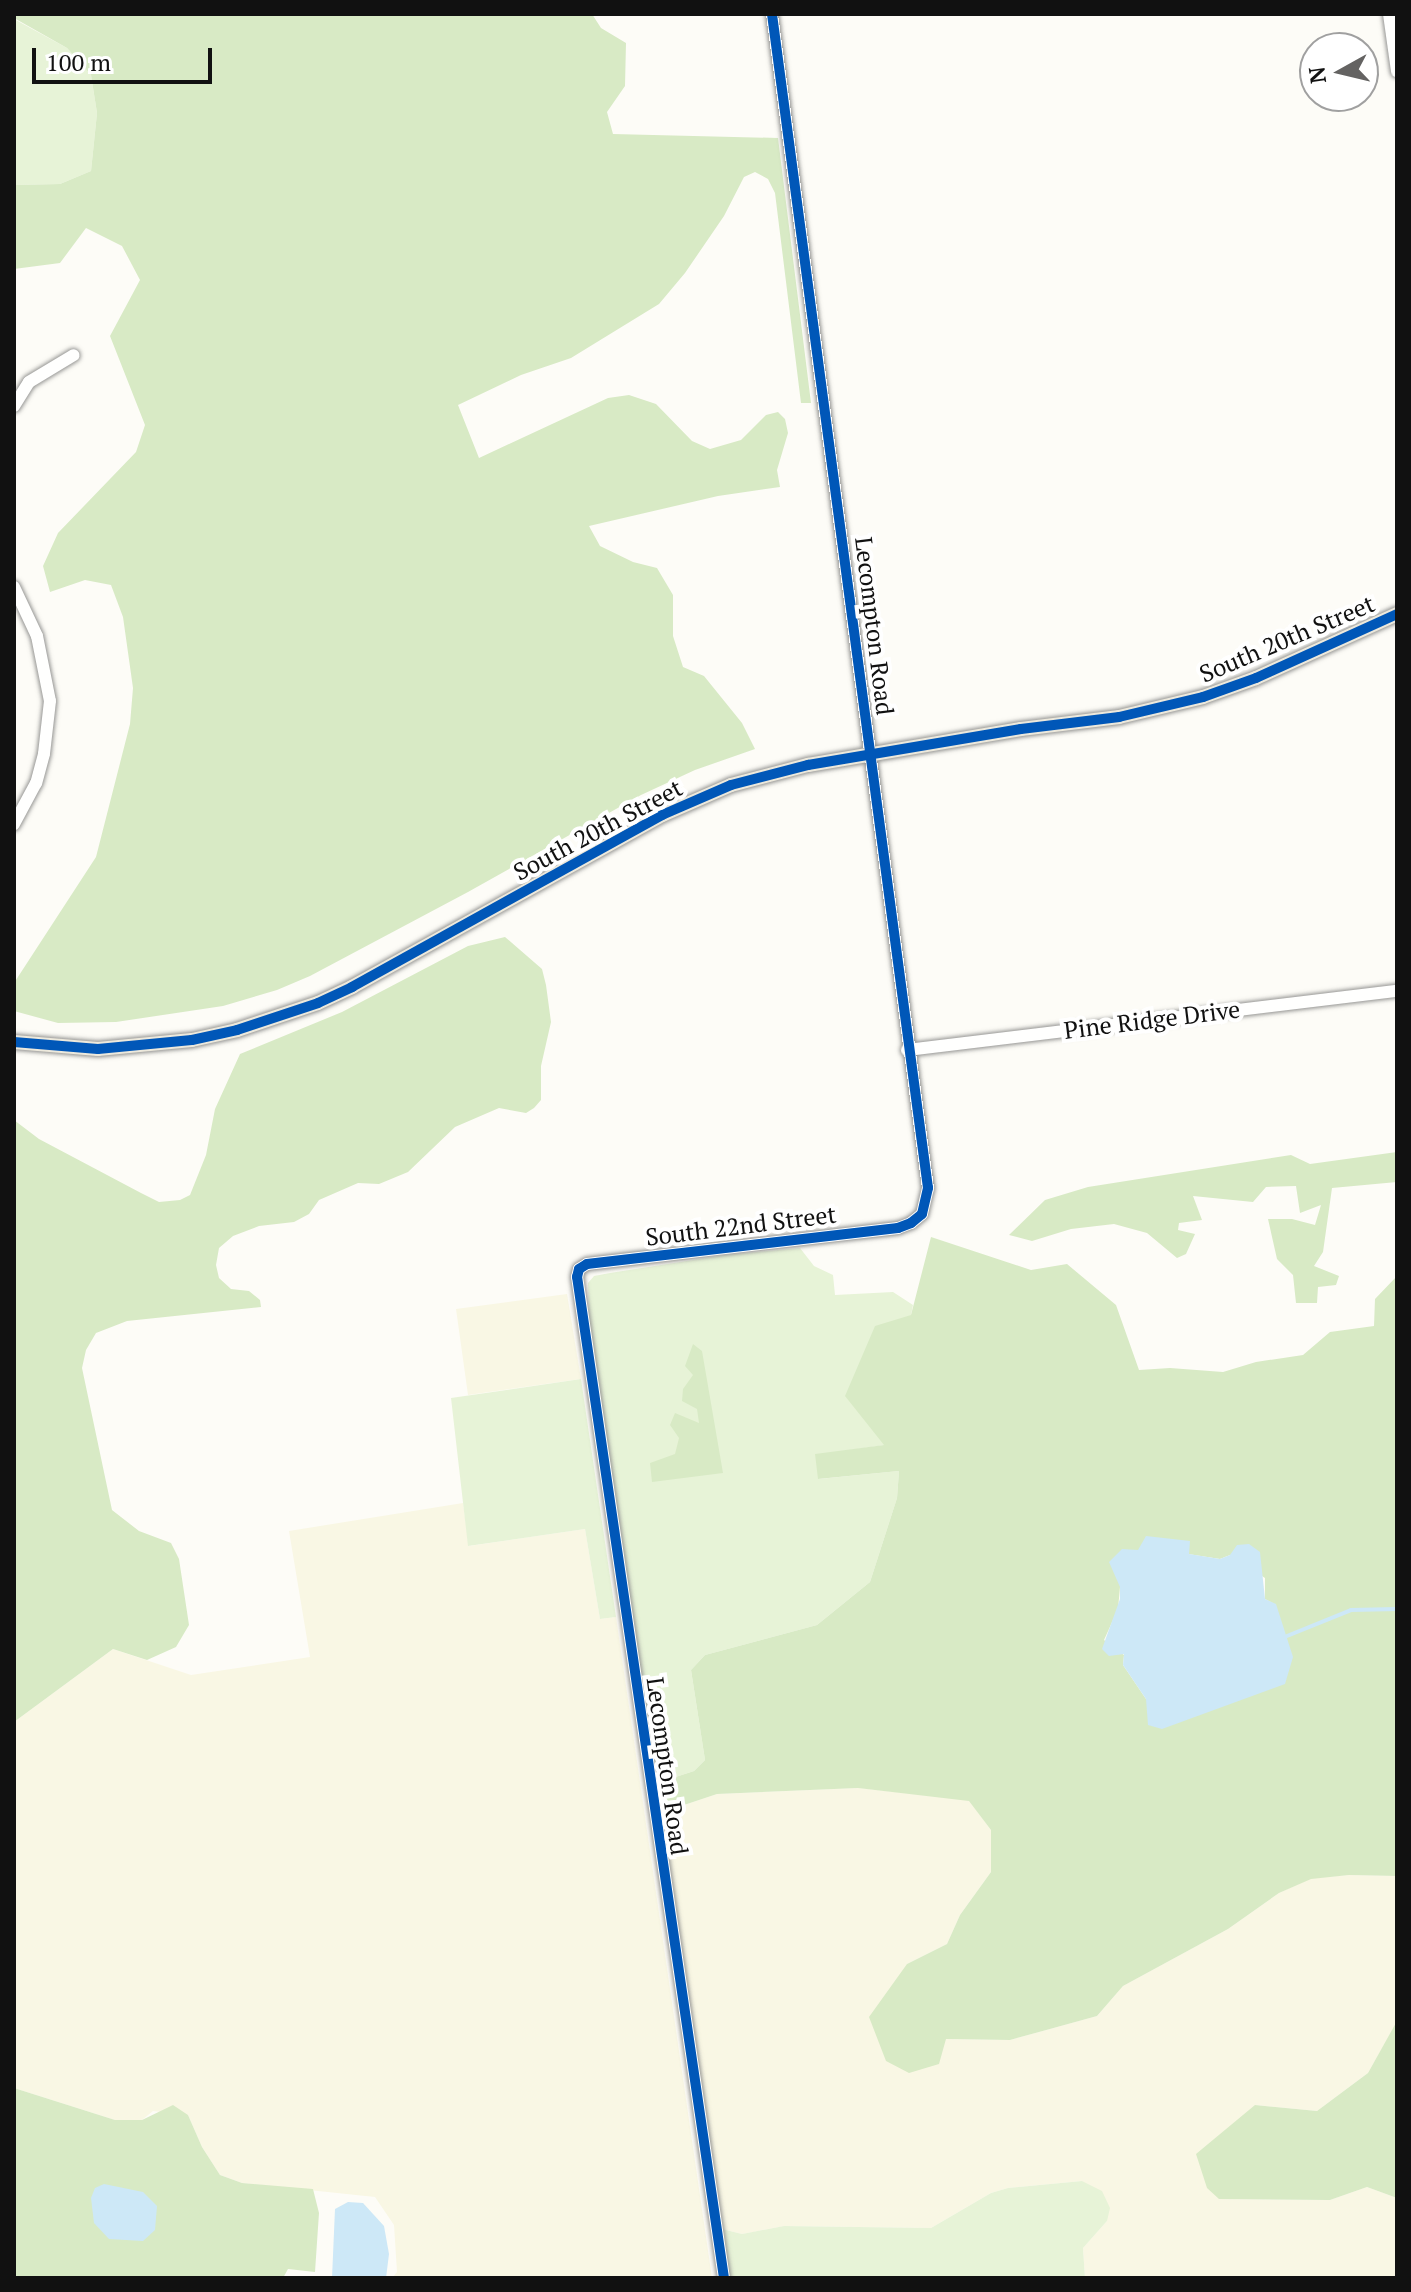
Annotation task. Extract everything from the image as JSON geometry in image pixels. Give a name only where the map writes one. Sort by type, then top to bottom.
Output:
[{"type":"main road","name":"South 20th Street","points":[[14,1042],[73,1048],[146,1046],[192,1040],[278,1017],[352,987],[662,815],[731,785],[792,769],[1119,717],[1203,697],[1256,678],[1397,614]]},
{"type":"street","name":"Lecompton Road","points":[[772,14],[907,1050],[928,1169],[927,1201],[922,1214],[898,1228]]},
{"type":"street","points":[[1389,14],[1397,71]]},
{"type":"street","points":[[14,406],[29,382],[74,355]]},
{"type":"street","points":[[14,587],[37,636],[50,701],[40,769],[15,820]]},
{"type":"street","name":"Pine Ridge Drive","points":[[907,1050],[1397,991]]},
{"type":"street","name":"South 22nd Street","points":[[587,1264],[898,1228]]},
{"type":"street","name":"Lecompton Road","points":[[587,1264],[579,1269],[577,1277],[724,2278]]},
{"type":"shaded area","points":[[567,1294],[581,1379],[468,1395],[456,1309]]},
{"type":"shaded area","points":[[463,1503],[469,1546],[585,1529],[600,1619],[616,1617],[712,2278],[392,2278],[397,2272],[394,2225],[375,2197],[242,2183],[220,2175],[202,2147],[188,2115],[153,2111],[142,2120],[115,2120],[14,2088],[14,1722],[113,1649],[191,1675],[310,1657],[289,1531]]},
{"type":"shaded area","points":[[859,1788],[969,1800],[991,1830],[991,1872],[960,1915],[947,1944],[907,1964],[946,2039],[1010,2040],[1097,2016],[1123,1986],[1228,1929],[1279,1893],[1311,1878],[1397,1876],[1396,2024],[1368,2073],[1317,2111],[1255,2105],[1219,2199],[1330,2200],[1367,2187],[1397,2198],[1397,2278],[1085,2278],[1083,2248],[1107,2221],[1082,2181],[1008,2188],[991,2193],[931,2228],[785,2226],[742,2234],[722,2229],[660,1813],[717,1794]]},
{"type":"green space","points":[[14,14],[592,14],[601,28],[626,43],[625,86],[607,112],[613,134],[778,138],[811,403],[801,403],[775,193],[768,179],[755,172],[744,177],[724,216],[685,273],[659,304],[571,358],[521,375],[458,405],[479,458],[608,398],[629,395],[656,404],[692,441],[710,449],[741,440],[766,415],[778,412],[785,419],[788,433],[777,470],[780,487],[718,496],[589,526],[600,546],[633,562],[657,568],[673,595],[673,636],[683,667],[704,676],[742,723],[755,749],[695,770],[641,795],[468,892],[310,976],[277,990],[223,1006],[116,1022],[58,1023],[14,1011],[14,983],[96,857],[130,724],[133,688],[123,617],[111,585],[85,580],[50,592],[43,566],[58,533],[136,452],[145,425],[110,336],[140,280],[122,246],[86,228],[60,263],[14,269],[14,185],[60,184],[91,171],[97,113],[91,75],[67,48],[14,18]]},
{"type":"green space","points":[[14,19],[67,48],[91,75],[97,113],[91,171],[60,184],[14,185]]},
{"type":"green space","points":[[505,937],[542,969],[546,985],[551,1022],[541,1066],[541,1100],[534,1108],[526,1113],[499,1108],[455,1127],[408,1172],[379,1184],[358,1183],[319,1200],[309,1214],[294,1222],[259,1226],[233,1236],[219,1248],[216,1265],[219,1278],[231,1289],[249,1291],[260,1300],[261,1307],[127,1321],[96,1333],[86,1350],[82,1368],[112,1510],[139,1531],[171,1543],[179,1559],[189,1625],[176,1647],[147,1660],[113,1649],[14,1722],[14,1120],[39,1139],[159,1202],[180,1200],[190,1195],[206,1155],[215,1109],[240,1054],[342,1012],[468,946]]},
{"type":"green space","points":[[1397,1152],[1397,1182],[1332,1188],[1323,1252],[1314,1266],[1339,1276],[1336,1285],[1318,1287],[1317,1303],[1296,1303],[1293,1275],[1277,1259],[1268,1219],[1292,1219],[1315,1225],[1321,1205],[1300,1213],[1296,1186],[1266,1187],[1253,1202],[1193,1196],[1202,1220],[1179,1223],[1178,1230],[1195,1234],[1186,1254],[1177,1258],[1147,1233],[1114,1224],[1071,1229],[1032,1241],[1009,1235],[1045,1200],[1088,1187],[1291,1155],[1310,1164]]},
{"type":"green space","points":[[931,1237],[1031,1270],[1067,1264],[1116,1305],[1139,1370],[1170,1368],[1223,1372],[1256,1362],[1303,1355],[1330,1332],[1374,1326],[1375,1299],[1397,1276],[1397,1876],[1349,1875],[1311,1879],[1279,1893],[1228,1929],[1123,1986],[1097,2016],[1010,2040],[946,2039],[939,2064],[909,2073],[886,2061],[869,2017],[907,1964],[947,1944],[960,1915],[991,1872],[991,1830],[969,1801],[858,1788],[717,1794],[660,1813],[657,1783],[694,1771],[705,1760],[691,1670],[705,1655],[817,1625],[870,1582],[897,1498],[899,1471],[818,1479],[815,1454],[884,1445],[845,1396],[875,1326],[911,1315]],"holes":[[[1189,1541],[1188,1554],[1220,1559],[1230,1555],[1265,1578],[1265,1599],[1276,1605],[1146,1699],[1123,1665],[1124,1655],[1104,1640],[1118,1609],[1120,1587]]]},
{"type":"green space","points":[[800,1248],[814,1266],[833,1275],[835,1295],[893,1292],[913,1305],[885,1445],[816,1455],[819,1479],[899,1471],[897,1498],[870,1582],[817,1625],[705,1655],[691,1670],[705,1760],[694,1771],[657,1783],[589,1318],[588,1283],[594,1276],[610,1273],[725,1255]]},
{"type":"green space","points":[[693,1344],[702,1351],[723,1473],[652,1482],[650,1463],[675,1454],[679,1438],[670,1425],[675,1413],[699,1423],[697,1409],[682,1401],[683,1389],[693,1375],[685,1366]]},
{"type":"green space","points":[[581,1379],[616,1617],[600,1619],[585,1529],[468,1546],[451,1398]]},
{"type":"green space","points":[[1397,2021],[1397,2198],[1367,2187],[1330,2200],[1219,2199],[1207,2188],[1196,2154],[1255,2105],[1317,2111],[1368,2073]]},
{"type":"green space","points":[[14,2088],[115,2120],[142,2120],[173,2105],[188,2115],[202,2147],[220,2175],[242,2183],[313,2189],[319,2213],[315,2272],[288,2269],[283,2278],[14,2278]]},
{"type":"green space","points":[[1082,2181],[1102,2191],[1110,2208],[1107,2221],[1083,2248],[1085,2278],[730,2278],[722,2229],[742,2234],[784,2226],[931,2228],[991,2193],[1008,2188]]},
{"type":"water","points":[[1146,1536],[1190,1541],[1189,1554],[1220,1559],[1230,1555],[1237,1545],[1249,1544],[1260,1552],[1265,1599],[1276,1604],[1293,1657],[1285,1684],[1162,1729],[1148,1725],[1146,1699],[1123,1665],[1124,1654],[1109,1656],[1102,1649],[1120,1599],[1120,1587],[1109,1562],[1122,1549],[1138,1550]]},
{"type":"water","points":[[104,2184],[143,2192],[157,2206],[155,2230],[143,2241],[109,2239],[94,2223],[91,2198],[95,2188]]},
{"type":"water","points":[[348,2202],[363,2203],[384,2226],[389,2254],[386,2278],[332,2278],[335,2209]]},
{"type":"waterway","points":[[1287,1636],[1351,1610],[1397,1609]]},
{"type":"cycle path","points":[[724,2278],[577,1277],[579,1269],[587,1264],[898,1228],[922,1214],[928,1188],[772,14]]},
{"type":"cycle path","points":[[14,1042],[98,1049],[192,1040],[237,1030],[318,1003],[352,987],[662,815],[731,785],[808,765],[1021,729],[1119,717],[1203,697],[1256,678],[1397,614]]}]
